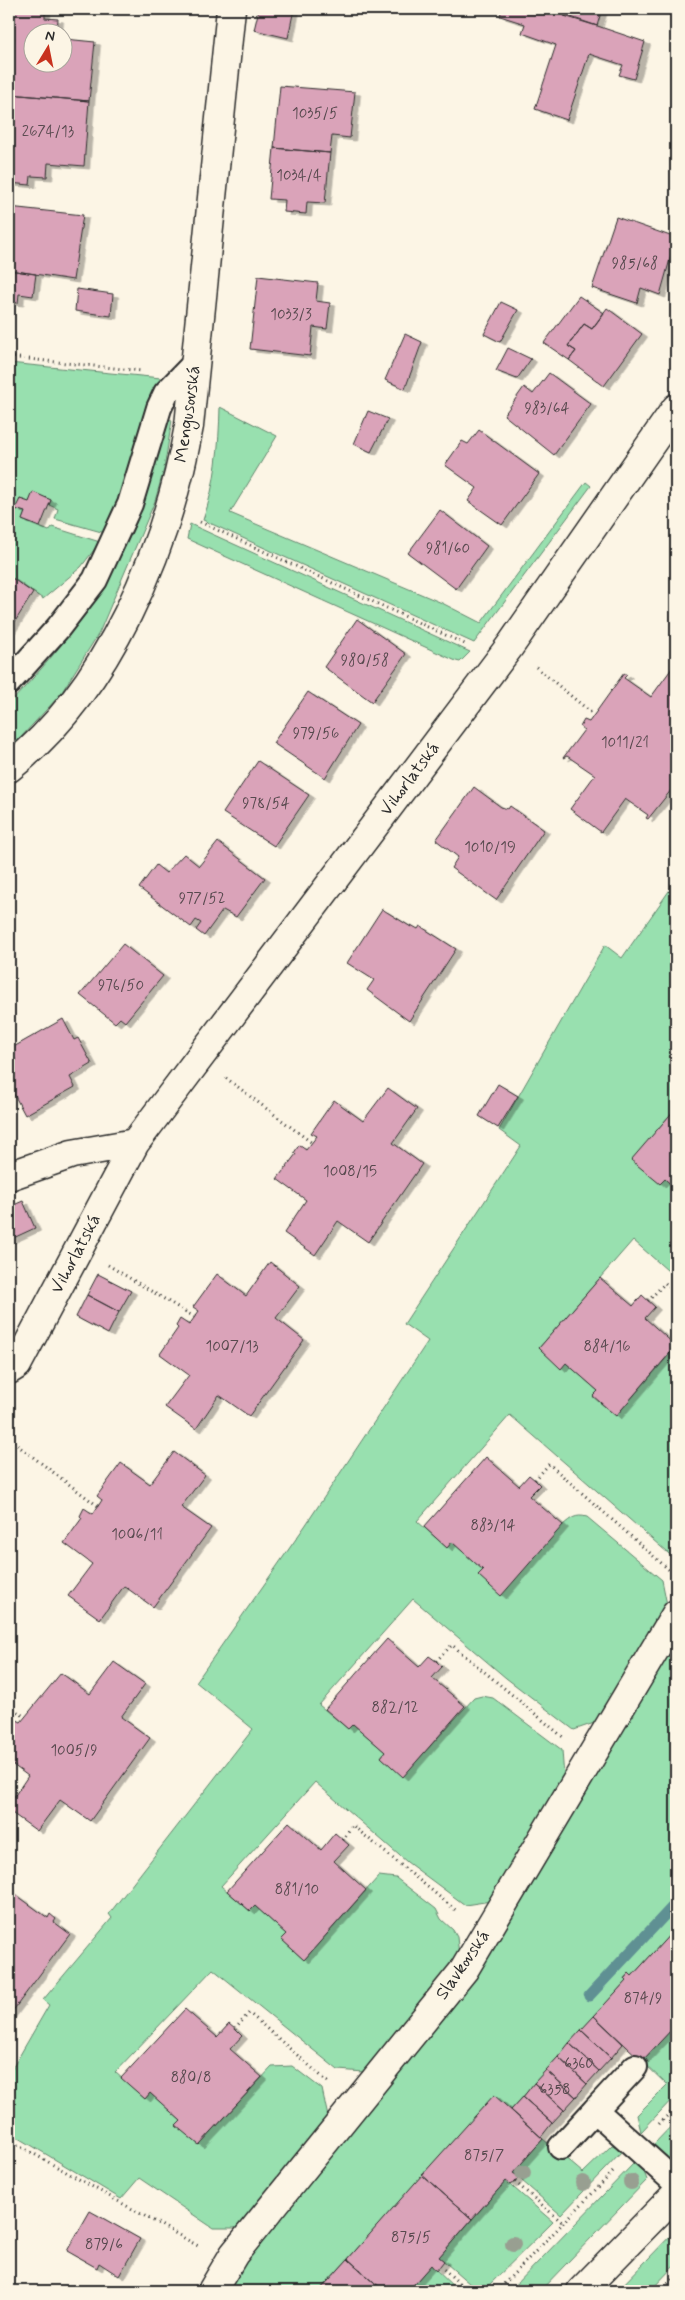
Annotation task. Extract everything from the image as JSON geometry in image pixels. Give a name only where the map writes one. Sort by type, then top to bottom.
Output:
[{"type":"street","name":"Mengusovská","points":[[9,768],[36,747],[58,723],[79,697],[102,662],[136,593],[170,507],[181,468],[196,362],[230,9]]},
{"type":"street","name":"Vihorlatská","points":[[12,1373],[135,1143],[505,653],[676,408]]},
{"type":"street","points":[[9,1176],[72,1154],[135,1143]]},
{"type":"street","name":"Slavkovská","points":[[212,2291],[229,2263],[464,1970],[676,1614]]},
{"type":"street","points":[[581,2291],[676,2194]]},
{"type":"lane","points":[[9,682],[58,628],[95,580],[130,504],[159,408],[166,393],[196,362]]},
{"type":"lane","points":[[561,2147],[635,2067]]},
{"type":"lane","points":[[595,2110],[676,2183]]},
{"type":"path","points":[[9,358],[151,372]]},
{"type":"path","points":[[197,521],[505,653],[594,714]]},
{"type":"path","points":[[200,1058],[312,1143]]},
{"type":"path","points":[[79,1248],[194,1317]]},
{"type":"path","points":[[648,1301],[664,1283],[676,1293]]},
{"type":"path","points":[[9,1438],[98,1506]]},
{"type":"path","points":[[535,1480],[549,1464],[676,1576]]},
{"type":"path","points":[[436,1661],[452,1645],[590,1759]]},
{"type":"path","points":[[9,1706],[25,1717]]},
{"type":"path","points":[[342,1840],[352,1825],[485,1934]]},
{"type":"path","points":[[235,2029],[249,2013],[355,2105]]},
{"type":"path","points":[[497,2291],[676,2107]]},
{"type":"path","points":[[9,2140],[229,2263]]},
{"type":"path","points":[[515,2182],[563,2224]]},
{"type":"path","points":[[440,2266],[468,2291]]},
{"type":"path","points":[[661,2291],[676,2275]]},
{"type":"green space","points":[[9,363],[161,378],[140,445],[105,533],[55,519],[58,509],[49,505],[51,500],[33,493],[29,502],[20,499],[16,509],[25,512],[22,520],[49,531],[52,527],[100,542],[81,567],[43,599],[9,576]]},
{"type":"green space","points":[[220,407],[277,436],[230,513],[442,603],[481,623],[586,482],[591,486],[474,643],[203,520],[216,465]]},
{"type":"green space","points":[[166,419],[172,420],[164,469],[155,501],[99,633],[60,695],[9,750],[9,704],[68,636],[103,587],[118,562],[142,507]]},
{"type":"green space","points":[[190,524],[470,652],[460,662],[456,661],[187,539]]},
{"type":"green space","points":[[676,881],[676,1108],[632,1160],[665,1179],[676,1189],[676,1278],[633,1240],[539,1348],[561,1368],[566,1363],[598,1391],[593,1397],[616,1416],[676,1347],[676,1560],[510,1415],[417,1521],[447,1548],[452,1542],[483,1570],[571,1519],[577,1516],[587,1517],[662,1580],[667,1605],[597,1722],[574,1730],[506,1678],[413,1599],[319,1705],[348,1729],[353,1724],[385,1752],[381,1757],[403,1776],[474,1698],[482,1696],[493,1698],[562,1750],[564,1778],[491,1901],[465,1905],[407,1862],[315,1782],[221,1886],[250,1911],[255,1906],[286,1934],[282,1940],[304,1960],[379,1876],[396,1878],[436,1909],[441,1919],[453,1930],[457,1937],[459,1955],[364,2072],[338,2070],[213,1969],[115,2072],[145,2099],[150,2093],[181,2121],[177,2126],[199,2145],[272,2067],[292,2066],[322,2089],[328,2117],[236,2228],[213,2228],[139,2178],[121,2199],[9,2132],[9,2074],[49,2005],[43,2000],[112,1918],[109,1914],[253,1729],[196,1682],[305,1526],[428,1341],[404,1324],[521,1146],[499,1130],[605,945],[622,958]]},
{"type":"green space","points":[[676,1642],[676,1928],[632,1976],[629,1973],[624,1978],[626,1981],[511,2110],[494,2096],[319,2291],[222,2291],[318,2169],[475,1979]]},
{"type":"green space","points":[[674,2027],[676,2029],[676,2095],[641,2132],[637,2115],[667,2085],[642,2061]]},
{"type":"green space","points":[[676,2121],[676,2152],[668,2160],[652,2146]]},
{"type":"green space","points":[[543,2139],[583,2173],[612,2145],[623,2150],[561,2215],[513,2173]]},
{"type":"green space","points":[[635,2162],[643,2169],[647,2180],[540,2291],[510,2291]]},
{"type":"green space","points":[[506,2181],[553,2222],[483,2291],[478,2291],[439,2257]]},
{"type":"green space","points":[[676,2230],[676,2264],[650,2291],[617,2291]]},
{"type":"green space","points":[[431,2265],[458,2291],[408,2291]]},
{"type":"building","points":[[9,9],[45,10],[45,18],[58,19],[58,22],[22,22],[22,72],[72,72],[72,40],[95,42],[89,101],[9,94],[14,37],[9,37]]},
{"type":"building","points":[[259,9],[294,9],[288,38],[254,30]]},
{"type":"building","points":[[502,9],[547,9],[645,42],[634,79],[619,75],[623,65],[589,54],[567,120],[535,109],[556,45],[522,33],[525,24],[500,16]]},
{"type":"building","points":[[566,9],[602,9],[597,26],[564,16]]},
{"type":"building","points":[[280,86],[355,92],[350,138],[332,136],[330,153],[274,148]]},
{"type":"building","points":[[9,94],[89,101],[84,166],[48,163],[47,177],[31,176],[30,185],[9,183]]},
{"type":"building","points":[[274,148],[330,153],[325,203],[307,202],[306,214],[284,212],[285,200],[269,199]]},
{"type":"building","points":[[9,207],[83,215],[73,280],[9,270]]},
{"type":"building","points":[[616,217],[676,238],[660,295],[641,288],[637,303],[592,288]]},
{"type":"building","points":[[9,270],[36,274],[33,296],[19,294],[18,303],[9,302]]},
{"type":"building","points":[[258,276],[318,283],[316,301],[330,303],[327,329],[313,327],[310,356],[250,349]]},
{"type":"building","points":[[77,289],[113,294],[111,316],[75,311]]},
{"type":"building","points":[[579,296],[604,313],[592,329],[584,324],[568,346],[576,351],[569,360],[544,343]]},
{"type":"building","points":[[501,302],[518,310],[500,342],[484,334]]},
{"type":"building","points":[[607,308],[642,334],[604,386],[569,360],[576,351],[568,346],[584,324],[592,329]]},
{"type":"building","points":[[405,334],[422,342],[405,389],[385,380]]},
{"type":"building","points":[[508,348],[531,359],[517,379],[496,371]]},
{"type":"building","points":[[549,373],[591,404],[554,455],[504,415],[524,387],[533,394]]},
{"type":"building","points":[[368,411],[388,419],[371,452],[354,444]]},
{"type":"building","points":[[479,430],[539,474],[502,525],[468,501],[477,488],[445,465],[462,441],[468,444]]},
{"type":"building","points":[[33,492],[51,500],[40,527],[22,520],[25,512],[15,509],[20,499],[29,502]]},
{"type":"building","points":[[440,510],[487,546],[456,589],[408,553]]},
{"type":"building","points":[[9,576],[33,593],[9,631]]},
{"type":"building","points":[[357,619],[406,654],[372,702],[324,667]]},
{"type":"building","points":[[675,664],[676,784],[648,819],[646,818],[648,815],[625,799],[601,832],[570,809],[595,775],[567,756],[563,758],[584,730],[580,727],[584,720],[589,722],[624,673],[627,675],[624,678],[651,697]]},
{"type":"building","points":[[308,692],[358,725],[325,778],[273,743]]},
{"type":"building","points":[[258,761],[309,795],[274,846],[223,813]]},
{"type":"building","points":[[474,787],[501,807],[508,809],[510,806],[544,830],[496,900],[451,868],[458,857],[436,840]]},
{"type":"building","points":[[218,842],[265,878],[236,917],[223,910],[204,936],[196,930],[201,923],[196,920],[191,927],[139,888],[156,865],[166,873],[184,854],[199,866]]},
{"type":"building","points":[[382,909],[411,927],[411,925],[418,929],[420,926],[456,949],[409,1021],[367,990],[374,980],[347,963]]},
{"type":"building","points":[[123,944],[163,976],[125,1022],[120,1018],[115,1023],[80,995]]},
{"type":"building","points":[[63,1019],[74,1040],[78,1038],[92,1064],[70,1077],[75,1087],[25,1115],[9,1085],[9,1076],[12,1075],[9,1065],[16,1061],[10,1049]]},
{"type":"building","points":[[498,1084],[518,1096],[498,1128],[479,1116]]},
{"type":"building","points":[[388,1088],[417,1109],[393,1143],[422,1164],[368,1242],[338,1221],[315,1255],[284,1233],[306,1200],[277,1179],[296,1154],[294,1153],[299,1145],[306,1150],[317,1136],[311,1133],[334,1100],[363,1121]]},
{"type":"building","points":[[676,1108],[676,1189],[665,1179],[660,1184],[631,1160]]},
{"type":"building","points":[[23,1201],[35,1228],[9,1240],[9,1207]]},
{"type":"building","points":[[270,1262],[300,1286],[276,1318],[304,1340],[249,1416],[219,1395],[196,1429],[165,1407],[189,1375],[160,1354],[178,1328],[176,1326],[180,1319],[189,1325],[199,1311],[193,1307],[217,1274],[246,1296]]},
{"type":"building","points":[[98,1274],[131,1291],[119,1312],[87,1295]]},
{"type":"building","points":[[600,1278],[633,1306],[642,1295],[655,1307],[645,1318],[676,1346],[616,1416],[593,1396],[598,1391],[566,1363],[561,1369],[539,1348]]},
{"type":"building","points":[[87,1295],[119,1312],[108,1334],[76,1317]]},
{"type":"building","points":[[174,1452],[205,1475],[181,1507],[211,1528],[153,1607],[124,1586],[100,1619],[68,1596],[92,1564],[64,1543],[82,1518],[80,1516],[84,1508],[93,1514],[102,1500],[97,1496],[121,1463],[150,1484]]},
{"type":"building","points":[[486,1457],[519,1486],[529,1475],[535,1480],[540,1485],[529,1496],[563,1525],[501,1596],[478,1575],[483,1570],[452,1542],[447,1548],[424,1527]]},
{"type":"building","points":[[387,1639],[419,1667],[429,1656],[436,1661],[442,1667],[432,1678],[465,1706],[403,1777],[381,1757],[385,1752],[353,1724],[348,1729],[325,1709]]},
{"type":"building","points":[[114,1662],[145,1684],[121,1717],[150,1738],[90,1821],[60,1800],[37,1831],[9,1811],[9,1804],[28,1776],[9,1762],[9,1741],[16,1730],[12,1727],[17,1720],[21,1722],[61,1673],[90,1694]]},
{"type":"building","points":[[289,1822],[321,1850],[335,1833],[349,1845],[334,1861],[366,1890],[304,1960],[281,1939],[286,1934],[255,1906],[250,1911],[227,1891]]},
{"type":"building","points":[[11,1891],[48,1918],[50,1914],[56,1919],[54,1922],[70,1934],[9,2016],[9,1894]]},
{"type":"building","points":[[673,1931],[676,1933],[676,2029],[674,2027],[642,2061],[594,2016],[626,1981],[624,1979],[629,1973],[632,1976]]},
{"type":"building","points":[[185,2009],[217,2037],[229,2024],[235,2029],[242,2036],[230,2049],[262,2077],[199,2145],[176,2126],[181,2121],[150,2093],[145,2099],[121,2078]]},
{"type":"building","points":[[594,2016],[623,2044],[611,2058],[581,2030]]},
{"type":"building","points":[[581,2030],[611,2058],[599,2071],[569,2043]]},
{"type":"building","points":[[569,2043],[599,2071],[587,2084],[558,2057]]},
{"type":"building","points":[[558,2057],[587,2084],[576,2097],[546,2070]]},
{"type":"building","points":[[546,2070],[576,2097],[564,2110],[534,2083]]},
{"type":"building","points":[[534,2083],[564,2110],[552,2123],[523,2097]]},
{"type":"building","points":[[494,2095],[543,2139],[513,2173],[519,2177],[515,2182],[511,2185],[506,2181],[472,2219],[422,2175]]},
{"type":"building","points":[[523,2097],[552,2123],[541,2137],[511,2110]]},
{"type":"building","points":[[422,2175],[472,2219],[439,2257],[444,2261],[436,2271],[431,2265],[408,2291],[384,2291],[348,2259]]},
{"type":"building","points":[[90,2211],[140,2239],[119,2276],[99,2263],[97,2268],[67,2251]]},
{"type":"building","points":[[348,2259],[384,2291],[319,2291]]},
{"type":"waterway","points":[[589,1996],[676,1903]]}]
